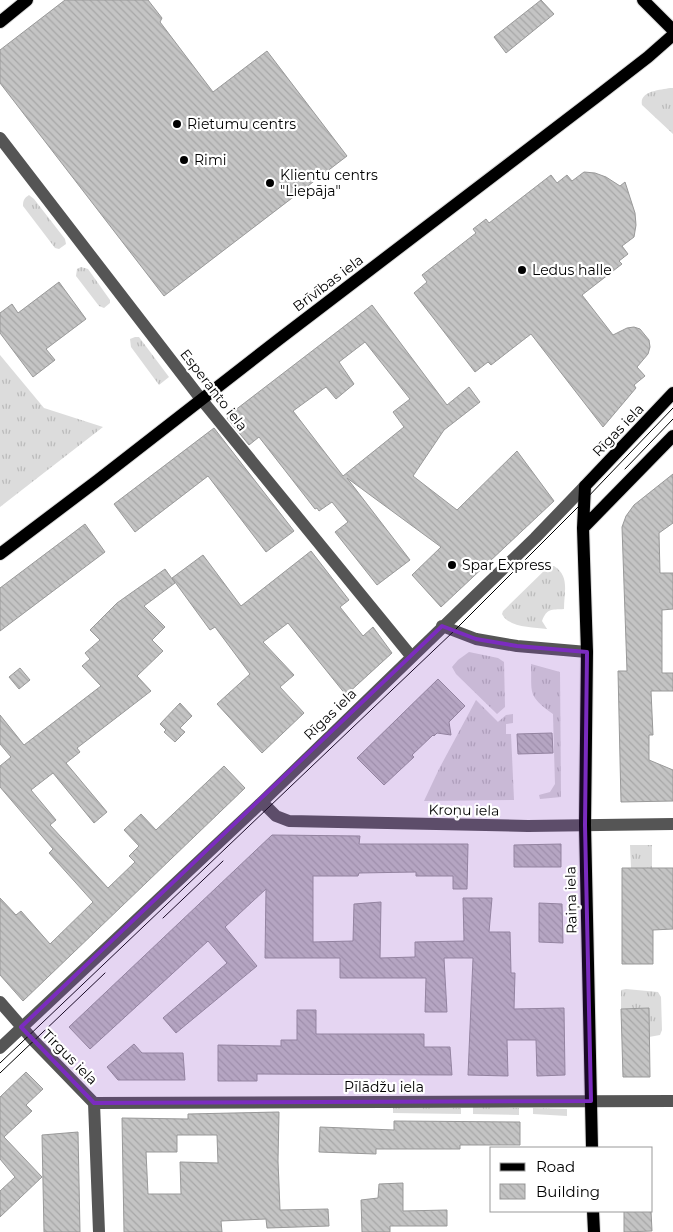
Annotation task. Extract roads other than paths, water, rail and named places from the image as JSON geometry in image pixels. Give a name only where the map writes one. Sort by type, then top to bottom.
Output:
[{"type":"main road","points":[[0,22],[27,0]]},
{"type":"main road","points":[[643,0],[673,30]]},
{"type":"main road","name":"Brīvības iela","points":[[0,554],[606,90],[673,35]]},
{"type":"main road","name":"Rīgas iela","points":[[585,486],[673,393]]},
{"type":"main road","points":[[583,528],[673,436]]},
{"type":"main road","name":"Raiņa iela","points":[[585,486],[583,528],[587,652],[585,825],[592,1147]]},
{"type":"main road","points":[[593,1212],[594,1232]]},
{"type":"street","name":"Esperanto iela","points":[[0,138],[201,399],[411,656]]},
{"type":"street","name":"Rīgas iela","points":[[0,1048],[262,802],[534,538],[585,486]]},
{"type":"street","points":[[442,626],[476,639],[517,646],[587,652]]},
{"type":"street","name":"Kroņu iela","points":[[262,802],[276,816],[289,821],[528,826],[673,824]]},
{"type":"street","name":"Tirgus iela","points":[[0,1002],[21,1027],[94,1102],[99,1232]]},
{"type":"street","name":"Pīlādžu iela","points":[[94,1102],[673,1101]]},
{"type":"tram line","points":[[0,1063],[454,631],[584,501],[673,408]]},
{"type":"tram line","points":[[625,469],[673,419]]},
{"type":"tram line","points":[[163,918],[223,861]]},
{"type":"tram line","points":[[0,1073],[105,973]]},
{"type":"place","name":"Rietumu centrs","points":[[177,124]]},
{"type":"place","name":"Rimi","points":[[184,160]]},
{"type":"place","name":"Klientu centrs \"Liepāja\"","points":[[270,183]]},
{"type":"place","name":"Ledus halle","points":[[522,270]]},
{"type":"place","name":"Spar Express","points":[[452,565]]}]
